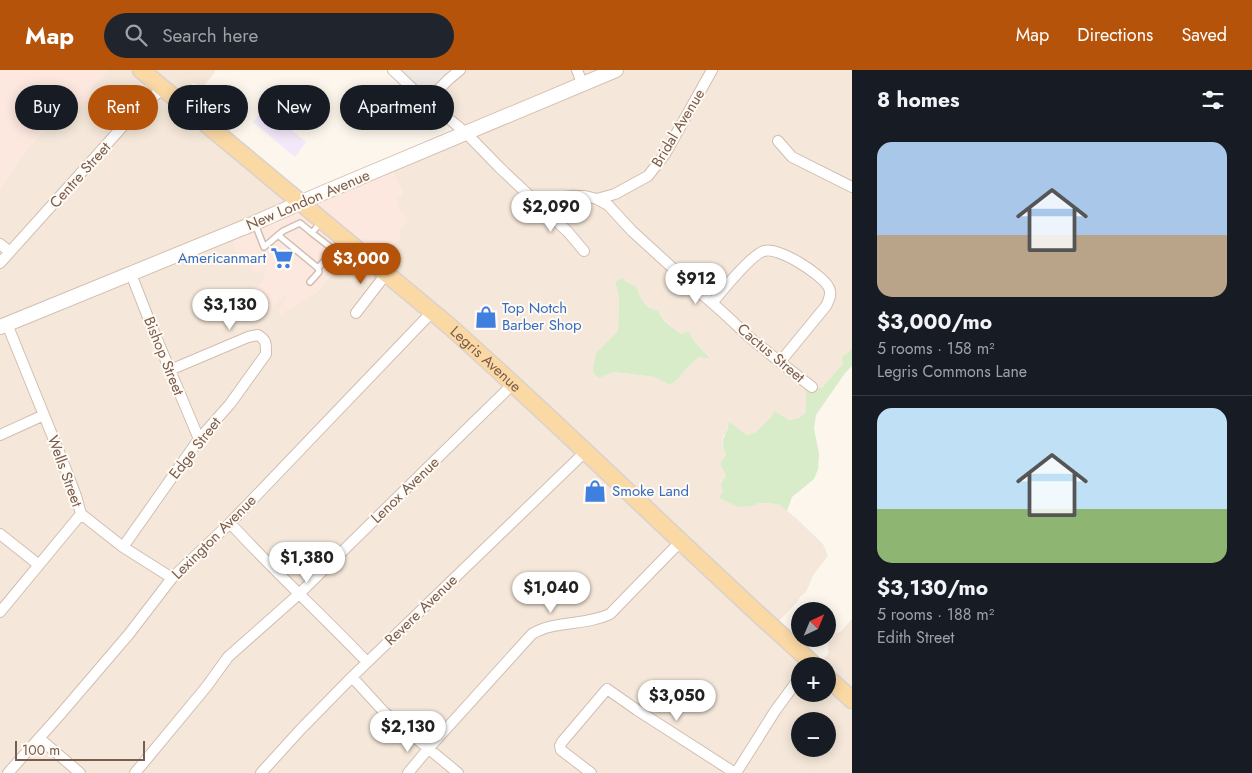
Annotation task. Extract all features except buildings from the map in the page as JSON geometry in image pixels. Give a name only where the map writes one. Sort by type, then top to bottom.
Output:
[{"type":"main road","name":"Legris Avenue","points":[[141,70],[300,203],[316,229],[386,274],[432,312],[586,451],[803,657]]},
{"type":"main road","name":"New London Avenue","points":[[3,326],[254,223],[466,133],[579,77],[616,70]]},
{"type":"main road","points":[[836,685],[852,700]]},
{"type":"street","points":[[393,70],[409,85]]},
{"type":"street","points":[[443,85],[460,70]]},
{"type":"street","name":"Bridal Avenue","points":[[534,200],[573,196],[597,199],[615,194],[650,174],[665,154],[712,70]]},
{"type":"street","name":"Centre Street","points":[[0,263],[133,116],[163,88]]},
{"type":"street","points":[[454,123],[568,232],[584,251]]},
{"type":"street","points":[[778,141],[792,157],[851,185]]},
{"type":"street","name":"Cactus Street","points":[[597,199],[608,206],[632,231],[748,335],[812,387]]},
{"type":"street","points":[[0,244],[10,252]]},
{"type":"street","points":[[713,302],[750,260],[762,251],[770,249],[796,261],[824,281],[830,289],[826,306],[780,362]]},
{"type":"street","name":"Bishop Street","points":[[131,274],[199,439]]},
{"type":"street","points":[[356,312],[386,274]]},
{"type":"street","name":"Lexington Avenue","points":[[8,773],[129,634],[172,578],[230,523],[432,312]]},
{"type":"street","name":"Wells Street","points":[[3,326],[44,415],[76,496],[81,514],[123,547],[172,578]]},
{"type":"street","name":"Edge Street","points":[[123,547],[199,439],[230,404],[266,354],[267,345],[258,334],[170,370]]},
{"type":"street","name":"Lenox Avenue","points":[[135,773],[207,686],[228,657],[299,594],[513,384]]},
{"type":"street","points":[[0,435],[44,415]]},
{"type":"street","name":"Revere Avenue","points":[[261,773],[367,662],[586,451]]},
{"type":"street","points":[[0,612],[81,514]]},
{"type":"street","points":[[230,523],[260,556],[367,662]]},
{"type":"street","points":[[0,534],[39,565]]},
{"type":"street","points":[[408,773],[532,634],[541,628],[600,619],[610,614],[681,541]]},
{"type":"street","points":[[352,677],[384,712],[458,773]]},
{"type":"street","points":[[591,773],[561,750],[560,746],[607,689],[735,773],[774,711],[791,689]]},
{"type":"street","points":[[39,738],[80,773]]},
{"type":"lane","points":[[254,223],[264,247],[283,231],[300,223],[306,228],[316,229]]},
{"type":"lane","points":[[302,233],[306,228]]},
{"type":"lane","points":[[311,240],[316,229]]},
{"type":"lane","points":[[316,229],[323,242]]},
{"type":"lane","points":[[278,235],[293,244],[318,268]]},
{"type":"lane","points":[[323,242],[339,245]]},
{"type":"lane","points":[[319,247],[323,242]]},
{"type":"lane","points":[[310,282],[319,272],[318,268],[339,245]]},
{"type":"shaded area","points":[[0,70],[108,70],[94,85],[88,85],[88,99],[82,105],[78,104],[78,85],[15,85],[15,130],[48,130],[40,134],[21,156],[0,189]]},
{"type":"shaded area","points":[[108,70],[215,70],[205,85],[193,83],[191,85],[168,85],[168,130],[215,130],[299,202],[249,257],[267,263],[264,279],[288,297],[315,294],[336,269],[343,273],[360,254],[372,260],[386,247],[400,239],[398,233],[406,222],[394,196],[390,165],[459,133],[454,128],[454,85],[445,85],[461,70],[852,70],[852,349],[841,358],[842,366],[822,388],[806,389],[806,412],[799,418],[789,420],[771,417],[755,433],[747,435],[730,422],[723,436],[722,444],[726,454],[726,475],[721,484],[758,503],[780,505],[823,544],[828,556],[814,574],[806,592],[797,602],[791,602],[791,608],[774,626],[791,642],[791,648],[798,648],[807,657],[791,657],[791,702],[836,702],[836,657],[825,657],[828,654],[828,648],[836,648],[836,633],[840,632],[852,619],[852,773],[0,773],[0,189],[21,156],[40,134],[48,130],[78,130],[78,102],[88,100],[88,130],[158,130],[158,85],[94,85]],"holes":[[[615,282],[636,286],[644,303],[675,330],[682,334],[688,332],[710,357],[699,357],[678,379],[670,384],[654,377],[612,372],[612,337],[618,331],[619,298]]]},
{"type":"shaded area","points":[[390,70],[461,70],[445,85],[407,85]]},
{"type":"shaded area","points":[[258,116],[258,126],[253,122]]},
{"type":"shaded area","points":[[263,130],[292,130],[306,142],[295,157]]},
{"type":"shaded area","points":[[390,165],[403,192],[400,197],[395,197],[399,209],[407,218],[398,233],[400,239],[386,247],[372,261],[360,254],[346,273],[335,270],[315,294],[281,315],[279,309],[287,297],[285,295],[268,311],[252,293],[264,279],[267,263],[265,263],[261,272],[255,272],[248,261],[249,257],[240,257],[236,251],[230,234]]},
{"type":"green space","points":[[622,278],[636,286],[646,305],[658,311],[662,318],[672,327],[682,334],[688,331],[695,342],[710,358],[699,357],[670,385],[654,377],[613,372],[599,378],[594,374],[596,353],[618,331],[619,298],[615,282]]},
{"type":"green space","points":[[852,349],[852,366],[816,415],[814,429],[819,453],[818,469],[814,479],[792,497],[787,511],[780,505],[767,503],[738,507],[719,498],[723,491],[721,484],[726,475],[720,464],[726,454],[723,442],[730,422],[747,435],[755,433],[771,417],[774,411],[789,420],[799,418],[806,412],[806,388],[822,388],[842,365],[841,358]]},
{"type":"place","name":"Americanmart","points":[[282,258]]},
{"type":"place","name":"Top Notch Barber Shop","points":[[486,317]]},
{"type":"place","name":"Smoke Land","points":[[595,491]]}]
